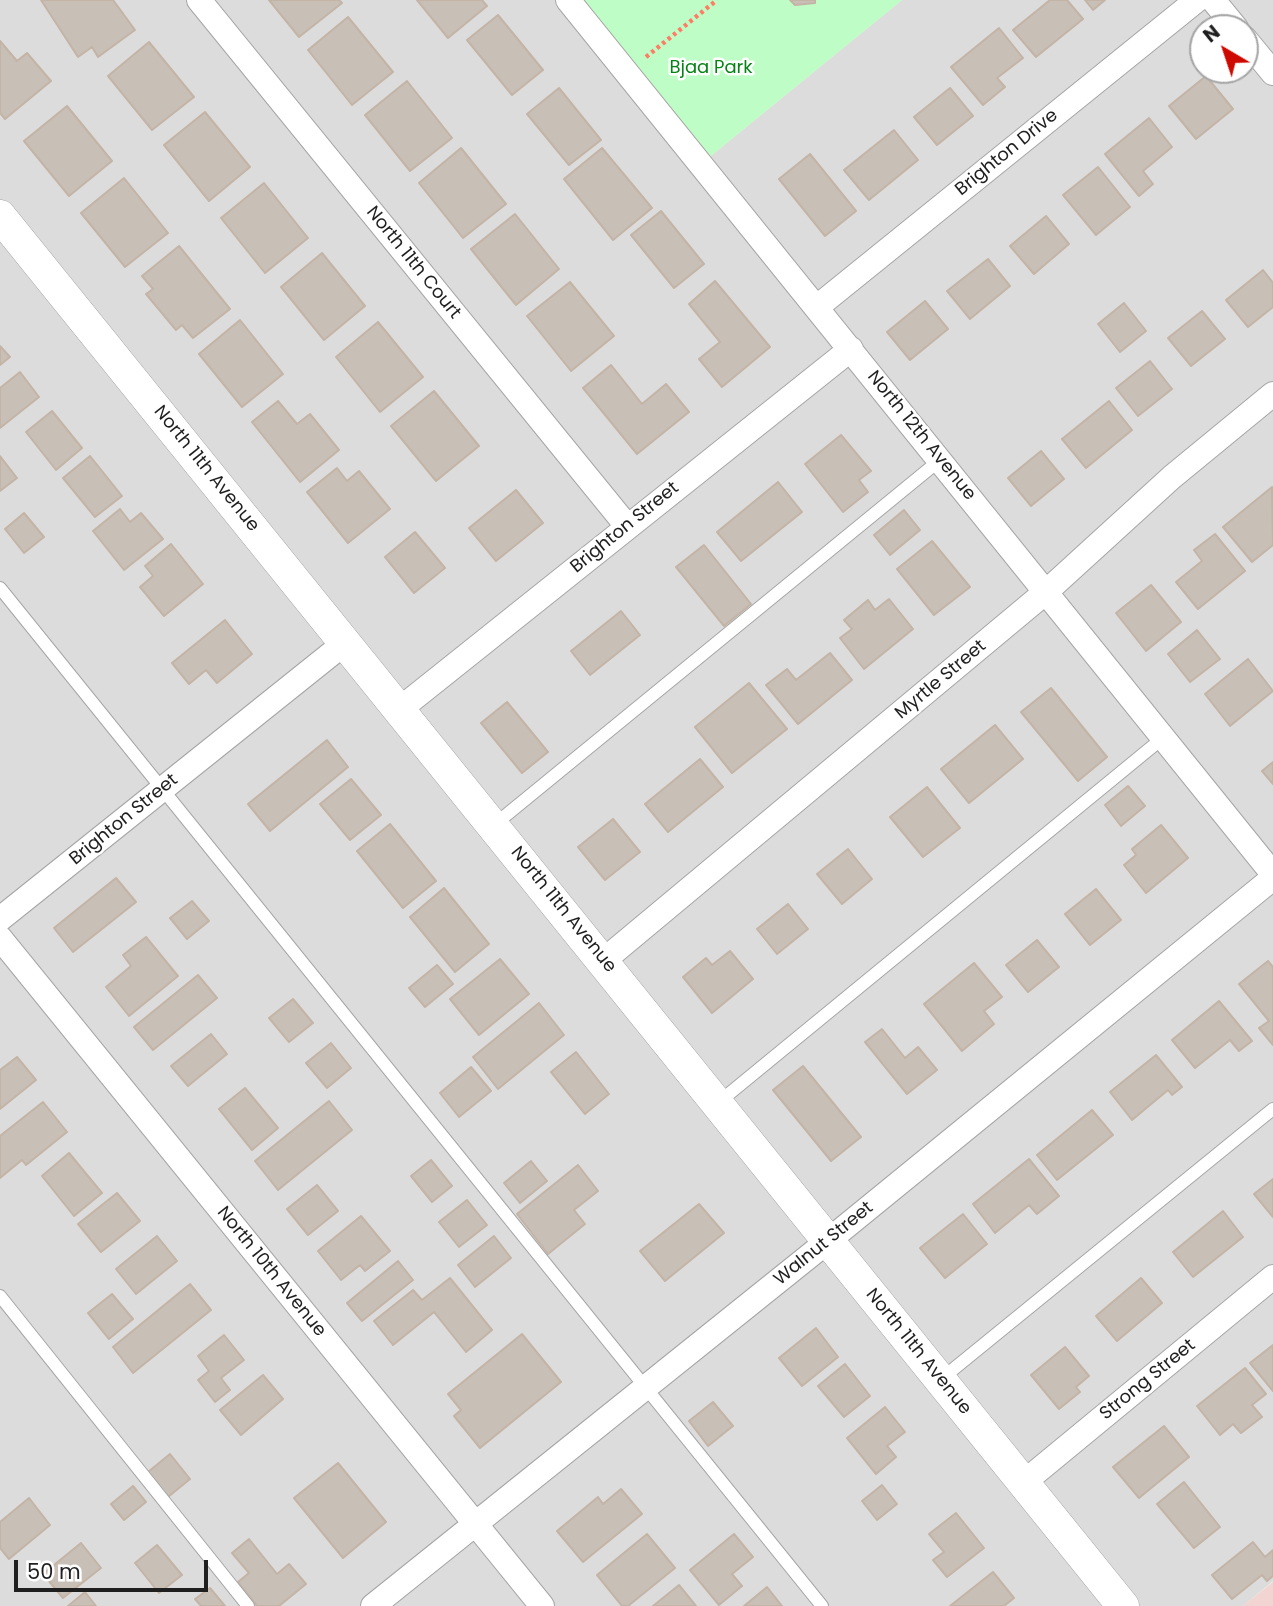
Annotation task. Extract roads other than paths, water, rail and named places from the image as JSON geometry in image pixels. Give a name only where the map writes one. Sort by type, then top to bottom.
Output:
[{"type":"street","name":"North 11th Court","points":[[199,0],[627,526]]},
{"type":"street","name":"North 12th Avenue","points":[[568,0],[1047,591],[1273,876]]},
{"type":"street","name":"Brighton Drive","points":[[817,307],[1197,0]]},
{"type":"street","points":[[1213,0],[1224,14]]},
{"type":"street","points":[[1259,56],[1273,73]]},
{"type":"street","name":"North 11th Avenue","points":[[0,216],[719,1102],[1123,1606]]},
{"type":"street","name":"Brighton Street","points":[[400,709],[851,349]]},
{"type":"street","name":"Myrtle Street","points":[[603,961],[1047,591],[1172,477],[1273,394]]},
{"type":"street","name":"Brighton Street","points":[[0,919],[346,642]]},
{"type":"street","name":"Walnut Street","points":[[373,1606],[828,1241],[1273,876]]},
{"type":"street","name":"North 10th Avenue","points":[[0,938],[542,1606]]},
{"type":"street","name":"Strong Street","points":[[1023,1483],[1273,1277]]},
{"type":"lane","points":[[494,825],[940,460]]},
{"type":"lane","points":[[0,589],[822,1606]]},
{"type":"lane","points":[[719,1102],[1164,737]]},
{"type":"lane","points":[[940,1380],[1273,1109]]},
{"type":"lane","points":[[0,1296],[248,1606]]},
{"type":"park label","name":"Bjaa Park","points":[[711,68]]}]
